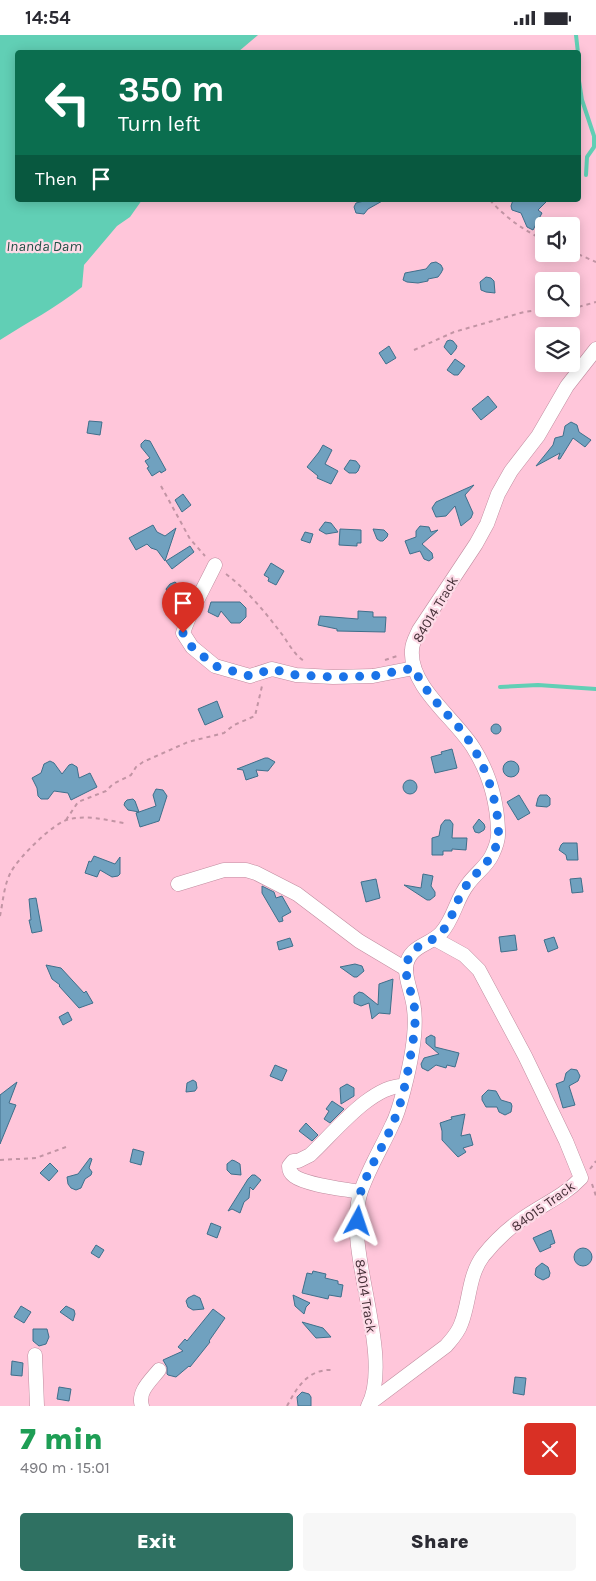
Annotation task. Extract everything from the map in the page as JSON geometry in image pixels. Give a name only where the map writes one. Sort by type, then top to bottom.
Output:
[{"type":"street","name":"84014 Track","points":[[368,1404],[373,1387],[375,1356],[359,1257],[357,1234],[360,1193],[394,1123],[404,1087],[415,1017],[406,969],[408,960],[415,949],[435,939],[443,931],[467,885],[491,857],[499,834],[498,819],[489,781],[474,749],[420,681],[414,668],[413,643],[419,630],[482,533],[502,485],[538,435],[567,386],[596,349]]},
{"type":"street","points":[[214,565],[202,593],[190,613],[183,633],[192,647],[215,666],[250,676],[272,669],[296,675],[333,677],[373,676],[414,668]]},
{"type":"street","points":[[178,885],[224,870],[246,870],[256,873],[303,897],[359,941],[406,969]]},
{"type":"street","name":"84015 Track","points":[[368,1404],[446,1346],[456,1335],[462,1323],[475,1271],[482,1257],[497,1241],[521,1220],[563,1195],[581,1178],[566,1141],[529,1064],[478,970],[464,955],[435,939]]},
{"type":"street","points":[[360,1193],[304,1181],[294,1176],[289,1166],[293,1161],[298,1161],[310,1155],[370,1098],[387,1088],[395,1086],[404,1087]]},
{"type":"street","points":[[35,1355],[37,1406]]},
{"type":"street","points":[[142,1406],[140,1396],[159,1370]]},
{"type":"path","points":[[492,202],[517,225],[535,235]]},
{"type":"path","points":[[580,255],[596,262]]},
{"type":"path","points":[[580,306],[596,302]]},
{"type":"path","points":[[414,350],[454,332],[535,311]]},
{"type":"path","points":[[161,486],[190,539],[214,565],[240,585],[301,659],[311,663]]},
{"type":"path","points":[[382,661],[412,651]]},
{"type":"path","points":[[66,820],[78,802],[106,791],[113,784],[131,775],[136,767],[143,762],[188,742],[224,733],[234,725],[254,716],[259,693],[268,670]]},
{"type":"path","points":[[0,917],[11,871],[47,832],[66,820],[92,818],[124,823]]},
{"type":"path","points":[[0,1160],[36,1159],[66,1147]]},
{"type":"path","points":[[286,1406],[298,1387],[316,1371],[332,1370]]},
{"type":"water","name":"Inanda Dam","points":[[0,35],[258,35],[240,50],[15,50],[15,202],[141,202],[130,217],[117,226],[84,265],[82,287],[0,340]]},
{"type":"building","points":[[380,202],[368,209],[364,214],[356,213],[354,207],[356,203]]},
{"type":"building","points":[[512,202],[546,202],[538,210],[542,213],[540,217],[535,217],[533,230],[527,227],[521,213],[512,210]]},
{"type":"building","points":[[436,262],[443,269],[438,277],[418,283],[403,280],[405,273],[426,269],[431,263]]},
{"type":"building","points":[[486,277],[494,281],[495,293],[481,290],[480,282]]},
{"type":"building","points":[[450,340],[457,346],[451,355],[444,347],[447,341]]},
{"type":"building","points":[[389,346],[396,358],[386,364],[379,353]]},
{"type":"building","points":[[455,359],[465,366],[458,375],[454,375],[447,370]]},
{"type":"building","points":[[488,396],[497,407],[481,420],[472,409]]},
{"type":"building","points":[[89,421],[102,422],[100,435],[87,433]]},
{"type":"building","points":[[571,422],[577,425],[579,432],[591,440],[585,447],[573,438],[560,459],[558,459],[560,453],[536,466],[553,445],[555,438],[563,436],[565,426]]},
{"type":"building","points":[[145,440],[150,441],[166,470],[152,476],[145,461],[150,458],[141,447]]},
{"type":"building","points":[[323,445],[332,450],[325,464],[338,471],[331,484],[317,478],[318,476],[307,467]]},
{"type":"building","points":[[350,460],[356,461],[360,466],[356,473],[349,473],[344,469]]},
{"type":"building","points":[[474,485],[465,495],[473,513],[471,518],[461,526],[455,506],[446,516],[436,517],[432,508],[436,502]]},
{"type":"building","points":[[183,494],[191,505],[182,512],[175,500]]},
{"type":"building","points":[[325,522],[331,523],[338,532],[326,534],[319,530]]},
{"type":"building","points":[[153,525],[157,532],[165,536],[176,528],[165,561],[157,550],[147,544],[136,550],[129,538]]},
{"type":"building","points":[[420,526],[429,527],[431,532],[438,530],[422,544],[432,553],[433,558],[429,561],[424,559],[420,551],[410,554],[405,541],[416,537],[416,531]]},
{"type":"building","points":[[340,529],[361,530],[361,543],[357,543],[357,546],[339,545]]},
{"type":"building","points":[[373,529],[384,530],[388,534],[387,537],[380,541],[377,539]]},
{"type":"building","points":[[305,532],[313,534],[310,543],[301,540]]},
{"type":"building","points":[[190,546],[194,552],[172,569],[166,561]]},
{"type":"building","points":[[271,563],[284,571],[276,585],[268,581],[269,578],[264,575]]},
{"type":"building","points":[[175,582],[181,587],[182,594],[175,597],[169,595],[166,589]]},
{"type":"building","points":[[211,602],[240,602],[246,608],[246,617],[240,623],[231,623],[221,611],[218,617],[208,612]]},
{"type":"building","points":[[358,611],[373,612],[373,617],[386,617],[385,632],[337,631],[337,629],[318,625],[320,616],[358,619]]},
{"type":"building","points":[[217,701],[223,717],[205,725],[198,709]]},
{"type":"building","points":[[494,724],[498,724],[501,729],[500,733],[494,734],[491,731],[491,727]]},
{"type":"building","points":[[452,749],[457,768],[435,773],[431,757]]},
{"type":"building","points":[[265,758],[275,762],[268,771],[256,770],[258,776],[246,780],[243,770],[237,769]]},
{"type":"building","points":[[50,761],[54,763],[62,774],[72,764],[77,767],[79,778],[90,773],[97,787],[71,800],[68,793],[54,791],[48,799],[41,799],[38,796],[37,788],[32,778],[41,773],[44,764]]},
{"type":"building","points":[[511,761],[517,763],[519,769],[517,775],[511,777],[505,775],[503,769],[505,763]]},
{"type":"building","points":[[407,780],[413,780],[417,787],[413,794],[407,794],[403,790],[403,784]]},
{"type":"building","points":[[156,789],[163,790],[167,796],[159,821],[140,827],[136,813],[156,806],[153,795]]},
{"type":"building","points":[[519,795],[530,813],[518,820],[507,802]]},
{"type":"building","points":[[540,795],[547,795],[550,798],[550,805],[547,807],[536,806]]},
{"type":"building","points":[[133,799],[139,812],[128,810],[124,805],[125,802]]},
{"type":"building","points":[[479,819],[485,827],[479,833],[475,832],[473,827]]},
{"type":"building","points":[[445,820],[450,820],[453,824],[452,838],[467,838],[466,850],[452,849],[452,851],[443,851],[443,855],[432,855],[432,838],[439,836],[441,825]]},
{"type":"building","points":[[563,843],[577,843],[578,860],[567,860],[566,855],[559,850]]},
{"type":"building","points":[[94,856],[115,864],[120,857],[120,874],[112,877],[100,870],[97,877],[85,873],[89,861],[91,862]]},
{"type":"building","points":[[423,874],[433,876],[431,886],[435,896],[430,900],[404,885],[421,888]]},
{"type":"building","points":[[581,878],[583,892],[572,893],[570,879]]},
{"type":"building","points":[[376,879],[380,898],[366,902],[361,882]]},
{"type":"building","points":[[262,886],[274,892],[276,898],[282,896],[291,912],[282,917],[283,921],[279,922],[262,893]]},
{"type":"building","points":[[36,898],[42,931],[32,933],[29,920],[31,920],[29,899]]},
{"type":"building","points":[[515,935],[517,950],[501,952],[499,937]]},
{"type":"building","points":[[554,937],[558,948],[548,952],[544,940]]},
{"type":"building","points":[[290,938],[293,946],[279,950],[277,942]]},
{"type":"building","points":[[355,964],[362,966],[364,971],[357,977],[354,977],[340,967]]},
{"type":"building","points":[[46,965],[61,968],[84,993],[86,991],[93,1003],[79,1008],[60,985],[52,979]]},
{"type":"building","points":[[393,979],[390,1014],[379,1013],[372,1019],[369,1003],[361,1006],[354,1003],[354,996],[359,992],[378,1005],[379,984]]},
{"type":"building","points":[[68,1012],[72,1020],[63,1025],[59,1017]]},
{"type":"building","points":[[431,1035],[435,1037],[435,1047],[459,1053],[455,1067],[447,1065],[446,1068],[436,1065],[428,1071],[422,1068],[421,1064],[424,1058],[439,1054],[426,1043],[426,1038]]},
{"type":"building","points":[[275,1065],[287,1070],[282,1081],[270,1076]]},
{"type":"building","points":[[571,1069],[577,1070],[580,1076],[578,1081],[569,1086],[575,1105],[563,1108],[556,1084],[564,1081],[566,1073]]},
{"type":"building","points":[[193,1080],[196,1082],[197,1088],[195,1091],[186,1092],[187,1083]]},
{"type":"building","points":[[17,1082],[9,1103],[16,1105],[0,1144],[0,1095]]},
{"type":"building","points":[[347,1084],[354,1088],[354,1096],[341,1104],[340,1088]]},
{"type":"building","points":[[488,1090],[496,1091],[501,1100],[511,1103],[511,1112],[505,1115],[499,1112],[497,1107],[486,1107],[482,1096]]},
{"type":"building","points":[[332,1101],[344,1109],[330,1123],[324,1119],[329,1111],[326,1109]]},
{"type":"building","points":[[465,1114],[461,1136],[470,1134],[473,1145],[463,1148],[466,1152],[458,1157],[442,1140],[440,1123],[452,1119],[451,1117]]},
{"type":"building","points":[[306,1123],[318,1135],[312,1141],[299,1131]]},
{"type":"building","points":[[133,1149],[144,1152],[141,1165],[130,1162]]},
{"type":"building","points":[[90,1158],[92,1159],[89,1168],[92,1172],[91,1175],[85,1179],[81,1188],[76,1190],[71,1188],[67,1177],[78,1174]]},
{"type":"building","points":[[232,1160],[240,1164],[241,1175],[231,1174],[227,1170],[227,1164]]},
{"type":"building","points":[[50,1163],[58,1171],[49,1181],[40,1173]]},
{"type":"building","points":[[252,1175],[261,1180],[253,1190],[250,1187],[249,1198],[244,1202],[240,1213],[232,1209],[228,1211],[248,1179]]},
{"type":"building","points":[[211,1223],[221,1227],[217,1238],[207,1234]]},
{"type":"building","points":[[551,1230],[555,1243],[540,1252],[533,1238]]},
{"type":"building","points":[[96,1245],[104,1250],[99,1258],[91,1253]]},
{"type":"building","points":[[583,1248],[589,1251],[592,1257],[589,1263],[583,1266],[577,1263],[574,1257],[577,1251]]},
{"type":"building","points":[[542,1263],[548,1267],[550,1273],[549,1277],[543,1280],[535,1275],[536,1268]]},
{"type":"building","points":[[313,1271],[326,1274],[325,1278],[338,1281],[338,1284],[343,1285],[341,1297],[329,1295],[328,1299],[302,1293],[307,1273],[312,1274]]},
{"type":"building","points":[[194,1295],[200,1298],[204,1309],[193,1310],[188,1307],[186,1301]]},
{"type":"building","points":[[293,1295],[310,1303],[306,1307],[304,1314],[295,1306]]},
{"type":"building","points":[[21,1306],[31,1312],[24,1323],[14,1317]]},
{"type":"building","points":[[66,1306],[74,1310],[73,1321],[60,1312]]},
{"type":"building","points":[[213,1309],[225,1318],[210,1342],[190,1367],[176,1377],[168,1375],[167,1367],[163,1360],[183,1351],[178,1347],[185,1339],[187,1341]]},
{"type":"building","points":[[302,1322],[323,1328],[331,1337],[316,1338]]},
{"type":"building","points":[[33,1329],[47,1329],[49,1337],[46,1344],[39,1346],[33,1341]]},
{"type":"building","points":[[12,1361],[23,1363],[22,1376],[11,1375]]},
{"type":"building","points":[[515,1377],[526,1378],[524,1395],[513,1393]]},
{"type":"building","points":[[59,1387],[71,1389],[69,1401],[57,1399]]},
{"type":"building","points":[[302,1392],[309,1394],[311,1397],[311,1406],[298,1406],[297,1397]]},
{"type":"waterway","points":[[576,35],[578,50]]},
{"type":"waterway","points":[[581,94],[594,136],[594,147],[587,157],[586,175]]},
{"type":"waterway","points":[[500,687],[538,685],[596,689]]},
{"type":"route","points":[[183,633],[192,647],[215,666],[250,676],[272,669],[296,675],[333,677],[373,676],[414,668],[420,681],[462,731],[474,749],[489,781],[498,819],[499,834],[491,857],[461,894],[443,931],[435,939],[415,949],[408,960],[407,978],[412,992],[415,1017],[414,1034],[404,1087],[394,1123],[360,1193],[358,1221]]}]
